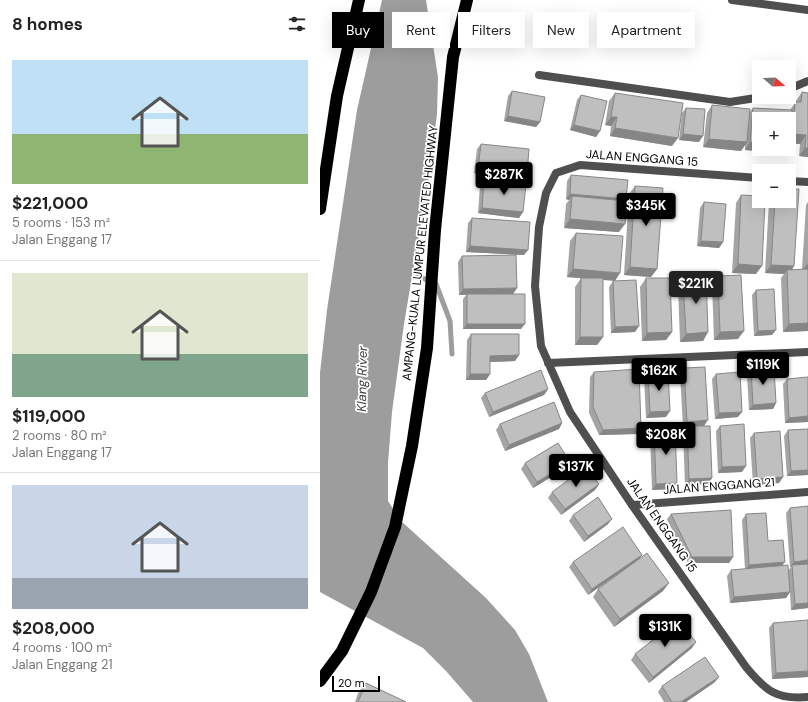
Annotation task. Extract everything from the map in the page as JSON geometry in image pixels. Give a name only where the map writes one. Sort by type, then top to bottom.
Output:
[{"type":"highway","points":[[320,209],[337,96],[359,0]]},
{"type":"highway","name":"AMPANG-KUALA LUMPUR ELEVATED HIGHWAY","points":[[320,681],[342,651],[371,592],[395,526],[412,446],[426,348],[435,230],[453,57],[467,0]]},
{"type":"street","points":[[732,0],[808,10]]},
{"type":"street","points":[[539,75],[730,102],[752,99]]},
{"type":"street","points":[[796,86],[808,81]]},
{"type":"street","name":"JALAN ENGGANG 15","points":[[752,177],[580,165],[556,173],[546,193],[539,227],[535,286],[541,346],[570,412],[632,505],[746,667],[763,687],[779,695],[796,698],[808,697]]},
{"type":"street","points":[[796,181],[808,182]]},
{"type":"street","points":[[548,363],[808,352]]},
{"type":"street","name":"JALAN ENGGANG 21","points":[[632,505],[808,492]]},
{"type":"water","name":"Klang River","points":[[382,0],[426,0],[428,12],[392,12],[392,48],[433,48],[438,77],[437,114],[429,176],[404,324],[392,412],[388,463],[388,501],[401,521],[486,598],[515,630],[529,654],[548,702],[473,702],[446,671],[423,648],[320,592],[320,373],[327,310],[357,110],[371,48],[384,48],[384,12],[379,12]]},
{"type":"building","points":[[512,91],[545,97],[540,122],[508,116]]},
{"type":"building","points":[[802,92],[808,93],[808,148],[805,148],[806,135],[796,134],[795,104],[796,102],[801,102]]},
{"type":"building","points":[[615,93],[683,103],[678,138],[615,128],[617,117],[611,117]]},
{"type":"building","points":[[581,95],[607,101],[600,131],[574,125]]},
{"type":"building","points":[[712,105],[750,109],[747,142],[709,139]]},
{"type":"building","points":[[686,108],[705,109],[703,136],[683,134]]},
{"type":"building","points":[[753,108],[792,110],[792,112],[753,112]]},
{"type":"building","points":[[752,119],[752,142],[750,142]]},
{"type":"building","points":[[481,144],[529,149],[527,173],[478,168]]},
{"type":"building","points":[[571,175],[628,180],[626,199],[570,194]]},
{"type":"building","points":[[484,180],[526,184],[523,212],[482,208]]},
{"type":"building","points":[[635,186],[663,188],[657,269],[630,267]]},
{"type":"building","points":[[796,189],[799,189],[794,266],[771,265],[775,208],[796,208]]},
{"type":"building","points":[[741,195],[752,196],[752,208],[765,208],[762,266],[738,264]]},
{"type":"building","points":[[572,196],[627,201],[625,224],[570,219]]},
{"type":"building","points":[[704,202],[726,204],[723,242],[701,241]]},
{"type":"building","points":[[472,218],[530,222],[528,250],[470,246]]},
{"type":"building","points":[[576,233],[623,236],[620,273],[573,269]]},
{"type":"building","points":[[516,255],[517,288],[463,289],[462,256]]},
{"type":"building","points":[[808,269],[808,323],[789,324],[787,270]]},
{"type":"building","points":[[741,275],[744,331],[720,332],[718,276]]},
{"type":"building","points":[[706,277],[708,332],[686,334],[683,278]]},
{"type":"building","points":[[581,278],[603,278],[603,337],[580,337]]},
{"type":"building","points":[[646,278],[670,278],[672,332],[647,333]]},
{"type":"building","points":[[636,280],[639,326],[615,327],[613,281]]},
{"type":"building","points":[[774,289],[776,330],[758,331],[756,290]]},
{"type":"building","points":[[467,294],[525,294],[525,324],[467,324]]},
{"type":"building","points":[[471,334],[519,334],[519,355],[490,356],[490,374],[470,374]]},
{"type":"building","points":[[705,367],[708,420],[687,422],[684,368]]},
{"type":"building","points":[[774,368],[776,403],[753,405],[751,369]]},
{"type":"building","points":[[639,369],[641,428],[603,430],[593,407],[594,372]]},
{"type":"building","points":[[541,370],[548,389],[493,412],[485,393]]},
{"type":"building","points":[[668,371],[670,411],[650,412],[648,372]]},
{"type":"building","points":[[740,372],[742,412],[719,413],[716,374]]},
{"type":"building","points":[[808,377],[808,416],[789,418],[787,379]]},
{"type":"building","points":[[554,402],[562,423],[509,445],[500,424]]},
{"type":"building","points":[[744,424],[746,466],[722,467],[720,426]]},
{"type":"building","points":[[687,426],[710,426],[712,478],[689,479]]},
{"type":"building","points":[[675,429],[677,483],[656,484],[654,430]]},
{"type":"building","points":[[808,429],[808,470],[791,471],[788,430]]},
{"type":"building","points":[[780,431],[783,477],[757,479],[754,433]]},
{"type":"building","points":[[558,443],[570,462],[537,482],[525,463]]},
{"type":"building","points":[[586,467],[599,484],[565,509],[552,492]]},
{"type":"building","points":[[598,497],[612,519],[588,536],[573,515]]},
{"type":"building","points":[[808,506],[808,560],[794,562],[790,508]]},
{"type":"building","points":[[731,510],[733,557],[692,557],[671,514]]},
{"type":"building","points":[[766,513],[768,541],[783,540],[785,562],[749,565],[746,514]]},
{"type":"building","points":[[623,527],[642,555],[592,589],[573,562]]},
{"type":"building","points":[[647,553],[669,583],[620,619],[598,589]]},
{"type":"building","points":[[808,564],[808,603],[795,604],[792,565]]},
{"type":"building","points":[[788,565],[790,592],[734,597],[731,570]]},
{"type":"building","points":[[678,620],[696,642],[653,677],[635,654]]},
{"type":"building","points":[[808,620],[808,671],[776,673],[773,623]]},
{"type":"building","points":[[705,657],[719,677],[681,702],[672,702],[662,686]]},
{"type":"building","points":[[366,683],[406,702],[358,702]]},
{"type":"waterway","points":[[418,276],[436,284],[450,321],[452,354]]}]
